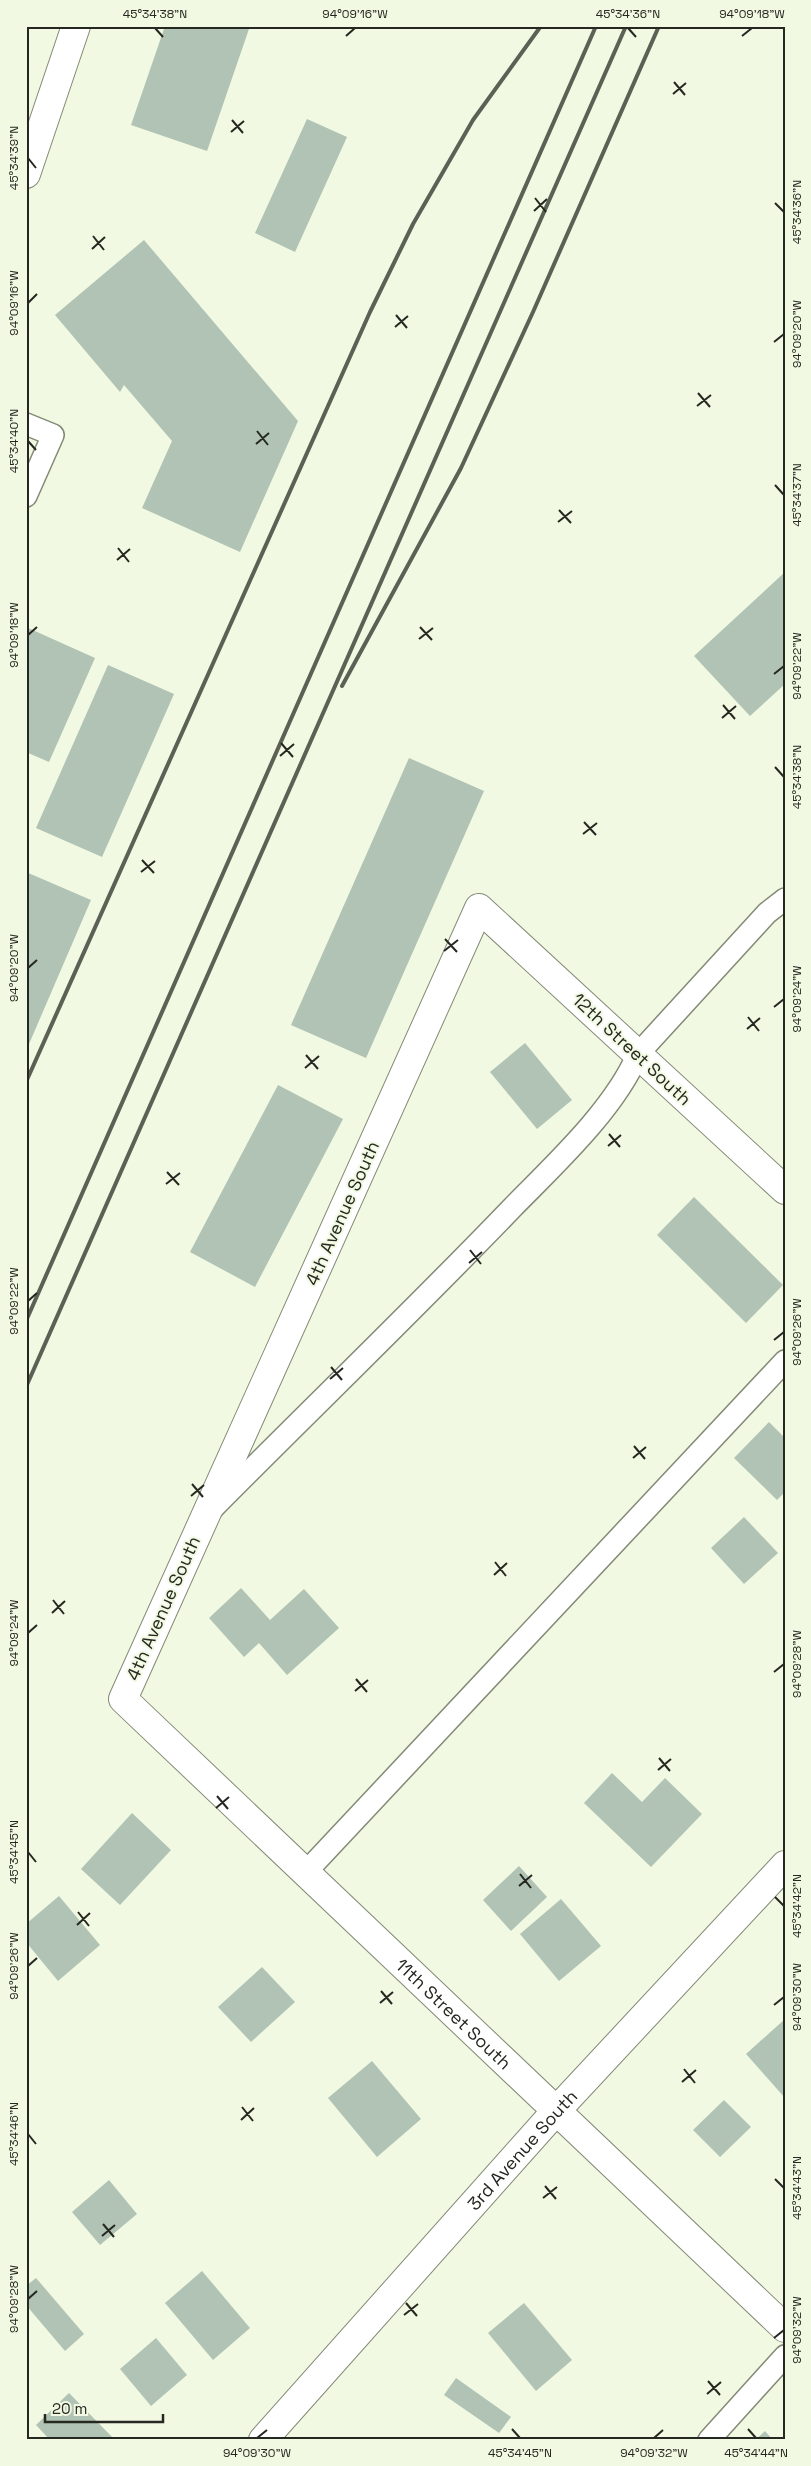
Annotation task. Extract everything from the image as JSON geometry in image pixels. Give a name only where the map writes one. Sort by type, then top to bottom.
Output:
[{"type":"street","points":[[26,174],[76,26]]},
{"type":"street","name":"12th Street South","points":[[479,908],[785,1190]]},
{"type":"street","name":"4th Avenue South","points":[[123,1698],[479,908]]},
{"type":"street","name":"11th Street South","points":[[123,1698],[555,2112],[785,2328]]},
{"type":"street","name":"3rd Avenue South","points":[[263,2440],[555,2112],[785,1865]]},
{"type":"lane","points":[[26,424],[52,435],[26,496]]},
{"type":"lane","name":"4th Avenue South","points":[[204,1517],[450,1273],[568,1150],[619,1088],[629,1074],[638,1054],[767,913],[785,899]]},
{"type":"lane","points":[[305,1873],[785,1361]]},
{"type":"lane","points":[[709,2440],[785,2356]]},
{"type":"building","points":[[165,26],[250,26],[207,151],[131,125]]},
{"type":"building","points":[[307,119],[347,137],[295,252],[255,233]]},
{"type":"building","points":[[144,240],[298,421],[240,552],[142,508],[172,441],[124,385],[120,392],[55,315]]},
{"type":"building","points":[[785,572],[785,684],[750,716],[694,656]]},
{"type":"building","points":[[26,627],[95,658],[49,762],[26,752]]},
{"type":"building","points":[[108,665],[174,694],[102,857],[36,828]]},
{"type":"building","points":[[409,758],[484,791],[366,1058],[291,1025]]},
{"type":"building","points":[[26,872],[91,900],[26,1051]]},
{"type":"building","points":[[525,1043],[572,1100],[537,1129],[490,1072]]},
{"type":"building","points":[[278,1085],[343,1119],[255,1287],[190,1252]]},
{"type":"building","points":[[694,1197],[783,1285],[746,1323],[657,1235]]},
{"type":"building","points":[[769,1422],[785,1438],[785,1492],[777,1500],[734,1458]]},
{"type":"building","points":[[744,1517],[778,1553],[744,1584],[711,1548]]},
{"type":"building","points":[[241,1588],[270,1620],[304,1589],[339,1628],[287,1675],[259,1643],[244,1657],[209,1618]]},
{"type":"building","points":[[612,1773],[642,1802],[665,1778],[702,1814],[651,1867],[584,1803]]},
{"type":"building","points":[[132,1813],[171,1850],[120,1905],[81,1869]]},
{"type":"building","points":[[519,1866],[547,1897],[511,1931],[483,1900]]},
{"type":"building","points":[[59,1896],[100,1945],[58,1981],[26,1942],[26,1924]]},
{"type":"building","points":[[561,1899],[601,1946],[559,1981],[520,1934]]},
{"type":"building","points":[[262,1967],[295,2002],[251,2042],[218,2007]]},
{"type":"building","points":[[785,2019],[785,2098],[746,2054]]},
{"type":"building","points":[[372,2061],[421,2119],[377,2157],[328,2098]]},
{"type":"building","points":[[724,2100],[751,2127],[720,2157],[693,2130]]},
{"type":"building","points":[[109,2180],[137,2214],[100,2245],[72,2212]]},
{"type":"building","points":[[202,2271],[250,2328],[213,2360],[165,2303]]},
{"type":"building","points":[[36,2278],[84,2334],[65,2351],[26,2305],[26,2286]]},
{"type":"building","points":[[524,2303],[572,2360],[536,2391],[488,2333]]},
{"type":"building","points":[[156,2338],[187,2375],[151,2406],[120,2369]]},
{"type":"building","points":[[456,2378],[511,2417],[499,2433],[444,2395]]},
{"type":"building","points":[[69,2393],[115,2440],[50,2440],[36,2425]]},
{"type":"building","points":[[765,2431],[773,2440],[755,2440]]},
{"type":"railway","points":[[26,1082],[370,312],[413,224],[473,120],[541,26]]},
{"type":"railway","points":[[26,1321],[596,26]]},
{"type":"railway","points":[[26,1387],[626,26]]},
{"type":"railway","points":[[342,686],[461,468],[533,312],[659,26]]}]
